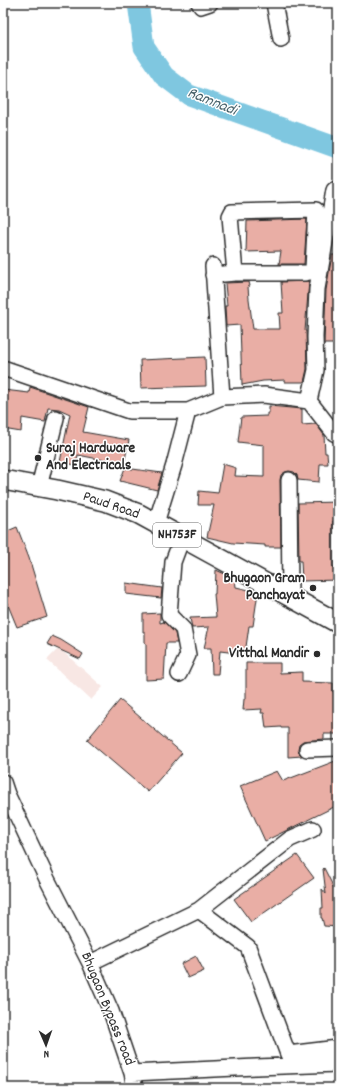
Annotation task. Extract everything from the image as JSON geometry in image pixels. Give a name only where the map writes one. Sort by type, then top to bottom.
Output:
[{"type":"main road","name":"Paud Road","points":[[3,480],[105,502],[139,514],[338,623]]},
{"type":"street","points":[[199,3],[201,6],[210,3]]},
{"type":"street","points":[[274,3],[282,39]]},
{"type":"street","points":[[309,400],[316,370],[315,337],[317,289],[334,190]]},
{"type":"street","points":[[222,397],[213,270],[235,273],[310,272],[313,269],[316,210],[232,212],[230,216],[235,273]]},
{"type":"street","points":[[3,368],[129,411],[188,410],[222,397],[264,395],[309,400],[334,433],[338,435]]},
{"type":"street","points":[[156,523],[174,465],[188,410]]},
{"type":"street","points":[[39,487],[56,418]]},
{"type":"street","points":[[289,480],[290,598]]},
{"type":"street","points":[[179,674],[188,656],[183,629],[170,615],[174,562],[182,538]]},
{"type":"street","points":[[307,749],[338,748]]},
{"type":"street","name":"Bhugaon Bypass road","points":[[3,782],[7,794],[37,858],[90,963],[111,1010],[134,1081],[256,1066],[338,1064]]},
{"type":"street","points":[[90,963],[199,910],[290,839],[313,830]]},
{"type":"street","points":[[199,910],[248,947],[288,1054],[338,1048]]},
{"type":"shaded area","points":[[57,650],[61,650],[103,687],[91,700],[47,660]]},
{"type":"building","points":[[307,219],[304,264],[279,264],[281,251],[246,252],[247,221]]},
{"type":"building","points":[[332,255],[338,255],[338,344],[324,344],[326,290]]},
{"type":"building","points":[[309,281],[305,331],[307,369],[304,382],[285,382],[285,380],[263,381],[242,385],[240,325],[226,326],[225,306],[227,306],[225,283],[249,282],[249,299],[253,329],[280,329],[279,313],[283,313],[281,282]]},
{"type":"building","points":[[205,357],[206,386],[141,388],[140,360]]},
{"type":"building","points":[[30,387],[89,407],[83,432],[129,440],[124,464],[78,455],[76,465],[60,462],[70,414],[59,409],[48,408],[45,422],[22,418],[21,432],[3,429],[4,390],[29,393]]},
{"type":"building","points":[[269,406],[302,409],[302,425],[316,424],[324,435],[325,453],[327,453],[328,464],[320,464],[319,482],[298,480],[297,475],[294,472],[289,471],[281,475],[281,547],[265,547],[265,545],[233,543],[207,537],[214,505],[198,505],[199,491],[218,493],[223,464],[236,468],[235,476],[264,477],[264,445],[238,442],[241,417],[267,416],[267,413],[269,413]]},
{"type":"building","points":[[125,468],[162,473],[157,490],[120,481]]},
{"type":"building","points":[[338,502],[338,521],[333,521],[333,567],[338,567],[338,580],[302,581],[301,561],[299,561],[298,503]]},
{"type":"building","points":[[17,527],[29,558],[47,617],[17,627],[3,593],[3,533]]},
{"type":"building","points":[[216,570],[225,574],[224,578],[235,579],[236,587],[258,592],[253,626],[249,626],[245,654],[220,651],[218,674],[212,674],[211,648],[204,648],[209,627],[192,628],[190,618],[216,617],[214,594]]},
{"type":"building","points":[[126,583],[162,588],[161,598],[126,594]]},
{"type":"building","points":[[160,613],[160,623],[164,622],[175,633],[177,643],[166,643],[164,679],[146,680],[146,643],[145,632],[143,632],[143,614]]},
{"type":"building","points":[[52,636],[83,654],[80,659],[47,644]]},
{"type":"building","points":[[246,663],[280,663],[280,673],[302,672],[302,682],[333,683],[333,692],[338,692],[337,734],[324,734],[324,739],[303,741],[299,744],[298,749],[302,756],[288,757],[288,728],[266,728],[264,713],[261,713],[262,709],[243,710],[244,699],[246,699]]},
{"type":"building","points":[[120,700],[182,753],[148,792],[87,740]]},
{"type":"building","points":[[338,760],[338,805],[265,841],[240,786],[277,771],[283,781]]},
{"type":"building","points":[[297,855],[314,878],[251,922],[234,899]]},
{"type":"building","points":[[324,868],[334,888],[338,886],[338,927],[324,926],[321,918],[321,908],[323,908],[322,889],[326,894]]},
{"type":"building","points":[[196,956],[204,971],[188,978],[181,964]]},
{"type":"waterway","name":"Ramnadi","points":[[138,3],[144,47],[164,76],[189,95],[338,148]]},
{"type":"place","name":"Suraj Hardware And Electricals","points":[[38,458]]},
{"type":"place","name":"Bhugaon Gram Panchayat","points":[[313,588]]},
{"type":"place","name":"Vitthal Mandir","points":[[317,654]]}]
